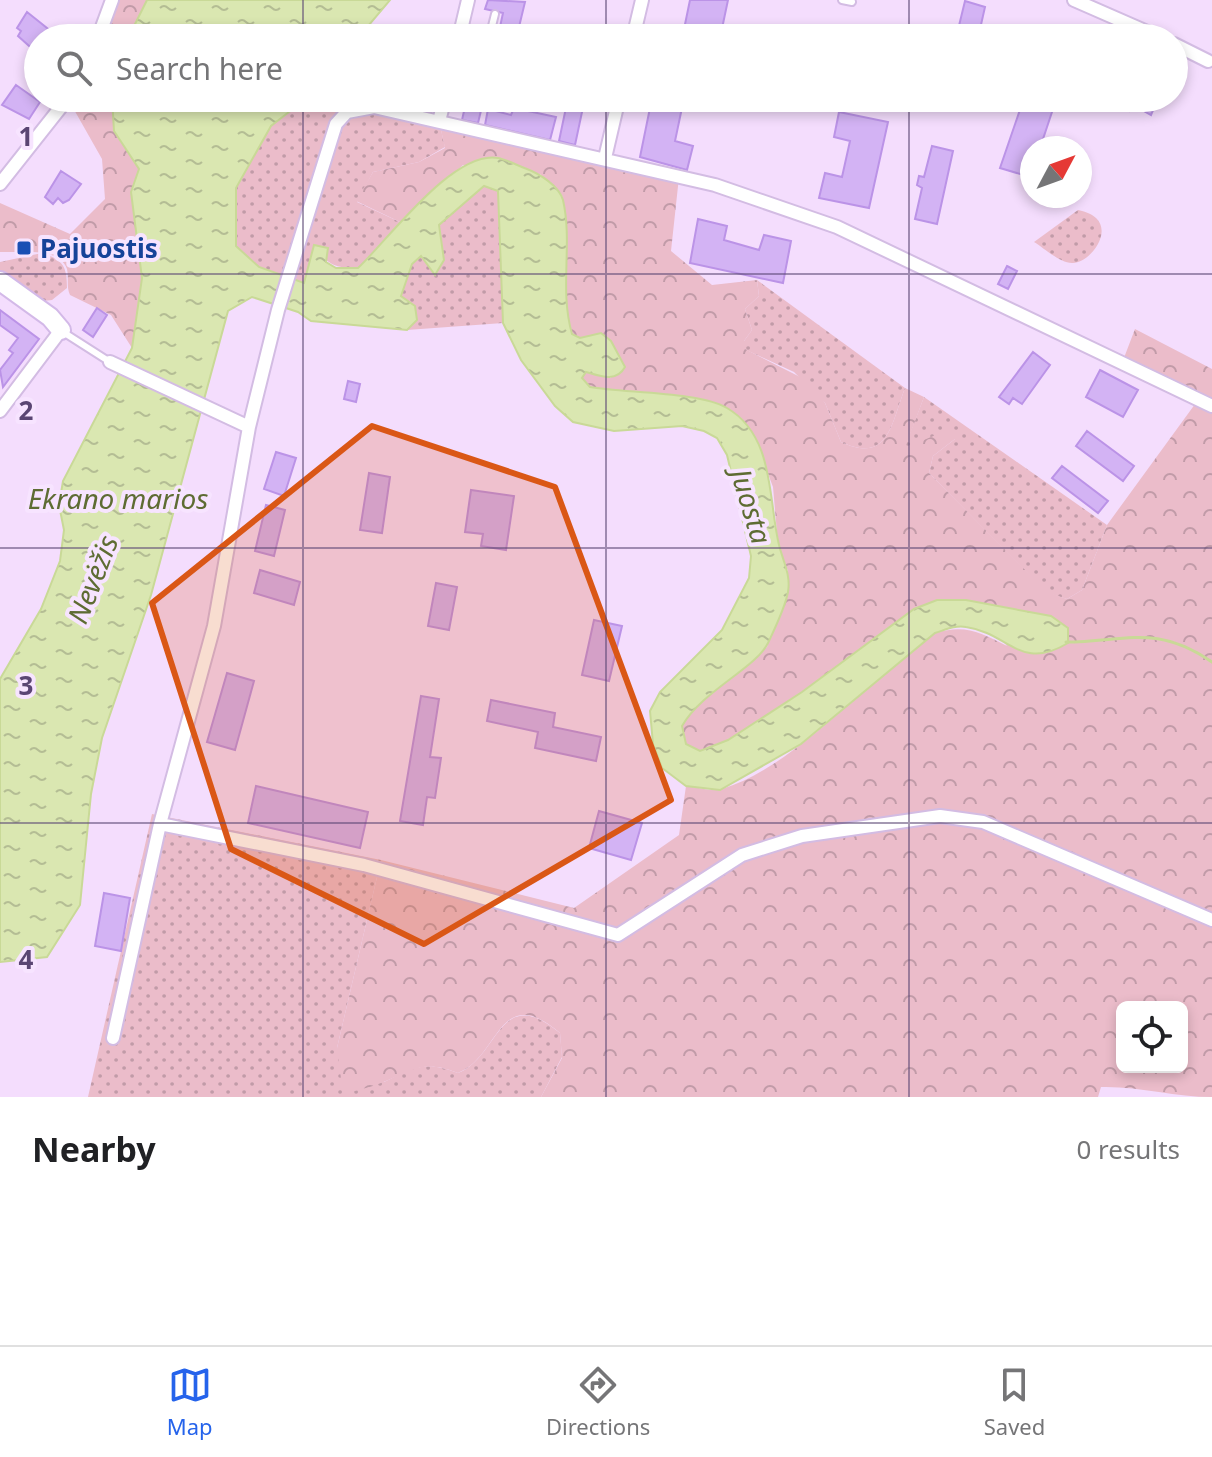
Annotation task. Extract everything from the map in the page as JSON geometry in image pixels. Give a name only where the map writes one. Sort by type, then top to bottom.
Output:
[{"type":"main road","points":[[0,281],[50,317],[61,330]]},
{"type":"street","points":[[103,24],[112,0]]},
{"type":"street","points":[[465,24],[468,0]]},
{"type":"street","points":[[636,24],[642,0]]},
{"type":"street","points":[[1074,0],[1129,24]]},
{"type":"street","points":[[1188,51],[1208,61]]},
{"type":"street","points":[[0,184],[57,112]]},
{"type":"street","points":[[113,1038],[160,824],[214,626],[249,427],[278,310],[336,124],[347,112]]},
{"type":"street","points":[[397,112],[715,185],[837,227],[1212,406]]},
{"type":"street","points":[[439,121],[441,112]]},
{"type":"street","points":[[605,158],[616,112]]},
{"type":"street","points":[[0,411],[61,330]]},
{"type":"street","points":[[110,362],[225,419],[249,427]]},
{"type":"street","points":[[160,824],[364,865],[618,935],[742,855],[802,836],[940,816],[983,822],[1212,920]]},
{"type":"lane","points":[[842,0],[852,2]]},
{"type":"lane","points":[[492,24],[495,14]]},
{"type":"lane","points":[[61,330],[110,362]]},
{"type":"highlighted area","points":[[372,426],[555,487],[671,800],[424,944],[231,849],[152,603]]},
{"type":"green space","points":[[105,0],[147,0],[135,24],[103,24],[111,4]]},
{"type":"green space","points":[[75,112],[113,112],[114,131],[139,169],[131,192],[142,278],[132,348],[111,315],[70,295],[67,269],[63,262],[38,252],[0,252],[0,203],[70,234],[105,199],[102,159]]},
{"type":"green space","points":[[290,112],[397,112],[439,121],[445,147],[419,162],[373,172],[357,202],[402,223],[358,268],[333,264],[314,246],[305,283],[259,267],[236,246],[236,188],[271,126]]},
{"type":"green space","points":[[439,121],[679,177],[671,251],[712,285],[757,280],[759,296],[745,309],[752,330],[744,341],[745,349],[810,382],[825,403],[841,442],[857,447],[869,448],[886,437],[905,388],[924,397],[905,448],[950,429],[955,439],[933,456],[929,473],[1047,592],[1067,599],[1082,590],[1107,525],[1198,400],[1122,363],[1135,329],[1212,369],[1212,1097],[1101,1087],[1098,1097],[541,1097],[562,1058],[560,1033],[540,1019],[524,1015],[512,1019],[472,1065],[458,1073],[437,1067],[421,1067],[343,1094],[337,1048],[381,860],[574,908],[679,835],[686,786],[722,789],[777,762],[935,633],[964,629],[1007,646],[966,600],[802,692],[728,740],[700,751],[685,744],[682,726],[693,707],[767,647],[788,571],[778,544],[773,487],[753,434],[628,393],[590,387],[581,377],[585,372],[611,378],[601,333],[580,338],[572,334],[566,312],[567,224],[562,195],[540,174],[463,165],[402,223],[356,201],[373,172],[419,162],[445,148]]},
{"type":"green space","points":[[484,186],[498,191],[503,323],[407,330],[417,320],[415,307],[401,296],[412,264],[421,256],[435,274],[439,225]]},
{"type":"green space","points":[[1078,210],[1092,215],[1102,231],[1095,249],[1088,256],[1081,261],[1068,263],[1034,242]]},
{"type":"green space","points":[[42,253],[55,258],[62,265],[67,288],[52,300],[35,302],[0,277],[0,262]]},
{"type":"green space","points":[[757,280],[905,388],[891,427],[879,444],[869,448],[841,442],[825,403],[794,372],[744,349],[744,341],[752,330],[745,309],[759,296]]},
{"type":"green space","points":[[924,397],[1107,525],[1082,590],[1067,599],[1047,593],[929,473],[933,456],[955,439],[904,449]]},
{"type":"green space","points":[[152,814],[381,860],[337,1048],[384,1082],[404,1072],[428,1066],[458,1073],[472,1065],[512,1019],[524,1015],[540,1019],[560,1033],[562,1057],[541,1097],[88,1097]]},
{"type":"water","points":[[147,0],[390,0],[370,24],[135,24]]},
{"type":"water","points":[[113,112],[289,112],[271,126],[236,188],[236,246],[259,267],[304,283],[314,245],[328,248],[326,262],[336,268],[358,268],[442,182],[480,159],[498,158],[509,162],[538,174],[558,190],[566,217],[567,300],[572,334],[580,338],[601,333],[611,341],[625,367],[612,377],[586,372],[582,378],[590,387],[681,396],[727,408],[743,420],[754,435],[767,470],[779,545],[788,574],[787,598],[762,652],[702,702],[682,726],[686,744],[700,751],[728,740],[802,692],[914,609],[937,600],[966,600],[1051,616],[1068,628],[1068,643],[1038,654],[1015,648],[981,631],[962,627],[946,629],[935,633],[801,744],[720,790],[686,786],[662,768],[653,744],[650,711],[660,692],[722,630],[749,578],[751,556],[727,455],[717,438],[704,431],[682,426],[614,431],[573,422],[555,406],[521,360],[503,323],[498,191],[484,186],[439,225],[444,260],[435,275],[421,256],[412,264],[401,296],[415,306],[417,320],[407,330],[311,321],[298,312],[252,297],[228,311],[151,595],[102,738],[91,794],[80,905],[47,957],[0,962],[0,679],[41,609],[60,561],[64,530],[59,505],[63,481],[132,348],[142,278],[131,192],[139,169],[114,131]]},
{"type":"building","points":[[488,0],[525,2],[520,24],[501,24],[503,13],[485,9]]},
{"type":"building","points":[[690,0],[728,0],[723,24],[685,24]]},
{"type":"building","points":[[965,1],[985,7],[981,24],[959,24]]},
{"type":"building","points":[[27,12],[42,24],[24,24],[24,41],[18,36],[21,31],[17,28]]},
{"type":"building","points":[[16,85],[24,91],[24,112],[34,112],[29,119],[2,105]]},
{"type":"building","points":[[464,112],[481,112],[478,123],[462,120]]},
{"type":"building","points":[[487,112],[511,115],[512,112],[533,112],[556,117],[550,140],[485,125]]},
{"type":"building","points":[[565,112],[582,112],[575,145],[559,141]]},
{"type":"building","points":[[649,112],[681,112],[675,141],[693,146],[687,170],[640,157]]},
{"type":"building","points":[[839,112],[888,122],[869,208],[819,198],[825,173],[842,177],[850,141],[834,137]]},
{"type":"building","points":[[1019,112],[1052,112],[1044,136],[1020,136],[1020,174],[1000,168]]},
{"type":"building","points":[[932,146],[953,151],[937,224],[915,219],[922,188],[917,185],[919,176],[924,177]]},
{"type":"building","points":[[61,171],[81,184],[69,200],[63,203],[58,198],[53,204],[45,197]]},
{"type":"building","points":[[698,219],[727,226],[724,240],[759,250],[764,235],[791,241],[783,283],[690,263]]},
{"type":"building","points":[[1007,266],[1017,271],[1008,289],[998,284]]},
{"type":"building","points":[[97,308],[107,315],[93,337],[83,330]]},
{"type":"building","points":[[0,310],[39,339],[3,387],[0,370],[13,353],[9,350],[18,338],[0,325]]},
{"type":"building","points":[[1033,352],[1050,365],[1022,404],[1013,398],[1009,404],[999,397]]},
{"type":"building","points":[[1100,370],[1138,390],[1123,417],[1086,397]]},
{"type":"building","points":[[348,381],[360,384],[356,402],[344,399]]},
{"type":"building","points":[[1087,431],[1134,466],[1123,481],[1076,446]]},
{"type":"building","points":[[276,452],[296,458],[284,496],[264,489]]},
{"type":"building","points":[[1062,466],[1108,501],[1098,513],[1052,478]]},
{"type":"building","points":[[369,473],[390,477],[382,533],[360,530]]},
{"type":"building","points":[[471,490],[514,496],[506,550],[481,546],[483,534],[465,532]]},
{"type":"building","points":[[266,505],[285,510],[274,556],[255,551]]},
{"type":"building","points":[[260,570],[300,582],[294,605],[254,593]]},
{"type":"building","points":[[436,583],[457,587],[449,630],[428,626]]},
{"type":"building","points":[[594,620],[622,626],[609,681],[582,675]]},
{"type":"building","points":[[227,673],[254,681],[235,750],[207,742]]},
{"type":"building","points":[[421,696],[439,699],[430,757],[441,758],[435,798],[427,797],[423,825],[400,821]]},
{"type":"building","points":[[491,700],[555,713],[553,727],[601,737],[596,761],[535,748],[538,732],[487,721]]},
{"type":"building","points":[[256,786],[368,812],[360,848],[248,823]]},
{"type":"building","points":[[599,811],[642,823],[631,860],[589,848]]},
{"type":"building","points":[[104,893],[130,898],[121,951],[95,946]]},
{"type":"waterway","name":"Juosta","points":[[1066,642],[1140,637],[1157,639],[1174,642],[1212,662]]},
{"type":"place","name":"Pajuostis","points":[[24,248]]},
{"type":"water label","name":"Ekrano marios","points":[[118,498]]},
{"type":"water label","name":"Nevėžis","points":[[92,579]]}]
